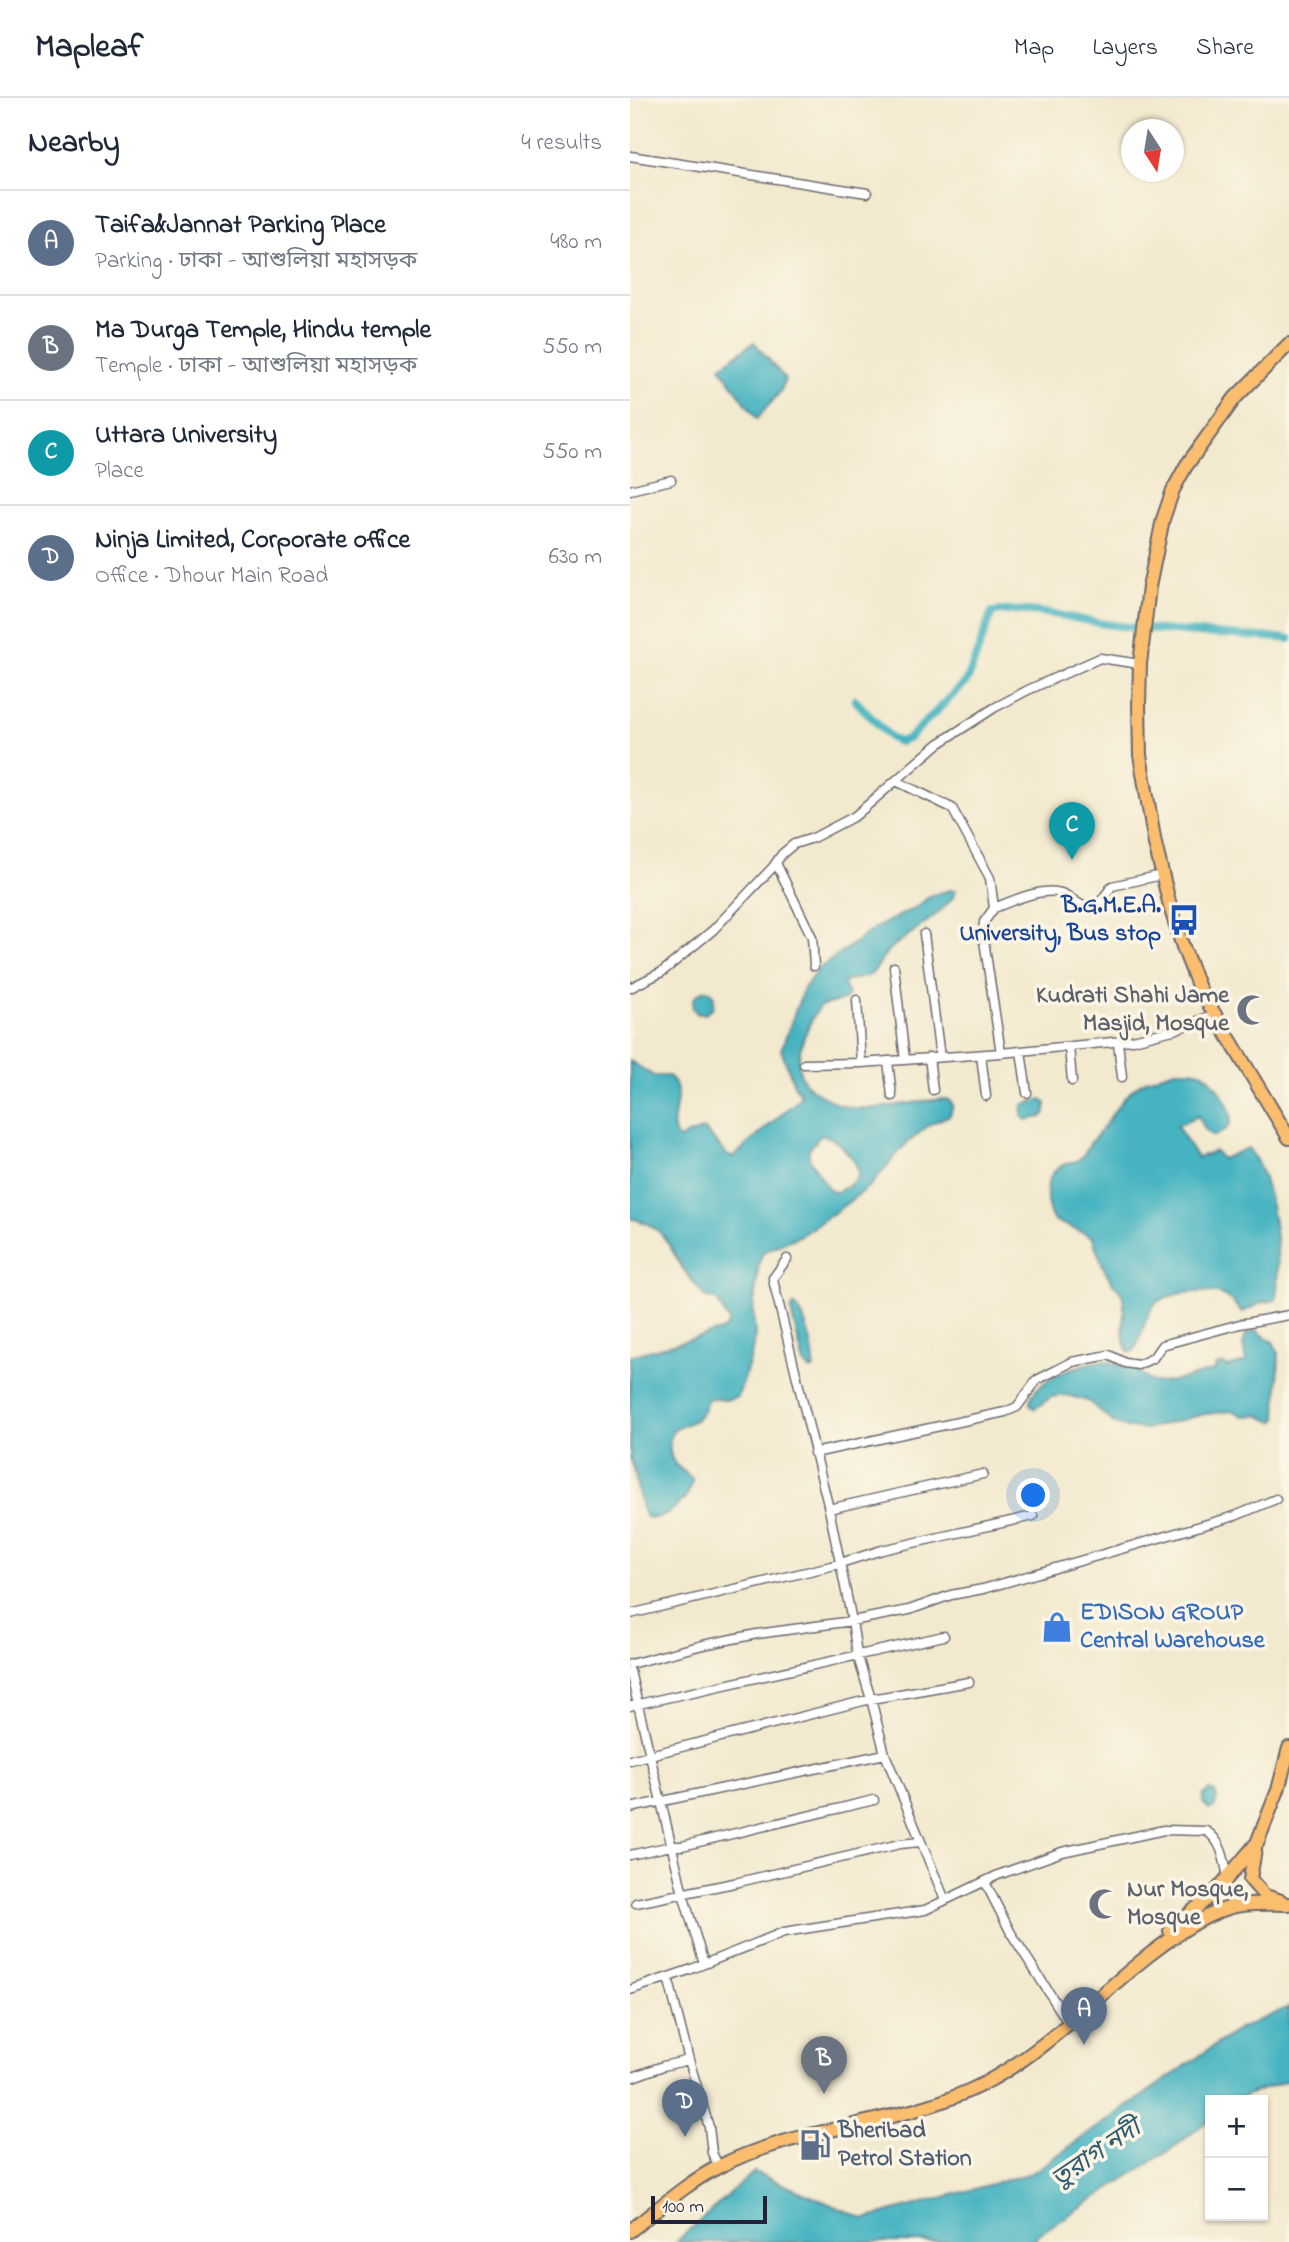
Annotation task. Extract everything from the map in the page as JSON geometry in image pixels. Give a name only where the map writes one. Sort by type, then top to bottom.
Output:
[{"type":"highway","points":[[1289,344],[1235,398],[1192,457],[1173,490],[1155,554],[1147,610],[1141,660],[1140,755],[1162,875],[1183,947],[1199,988],[1289,1138]]},
{"type":"highway","points":[[1289,1748],[1278,1790],[1252,1858],[1250,1879],[1265,1896],[1289,1904]]},
{"type":"highway","points":[[1131,1969],[1142,1955],[1201,1905],[1228,1878],[1257,1843]]},
{"type":"highway","points":[[630,2231],[719,2166],[781,2144],[934,2105],[981,2085],[1036,2050],[1131,1969],[1185,1929],[1213,1913],[1234,1906],[1289,1904]]},
{"type":"street","points":[[630,156],[867,193]]},
{"type":"street","points":[[630,490],[671,480]]},
{"type":"street","points":[[630,988],[662,972],[713,930],[794,844],[841,825],[855,816],[938,744],[994,708],[1100,658],[1141,660]]},
{"type":"street","points":[[897,781],[951,808],[990,878],[995,908]]},
{"type":"street","points":[[776,863],[812,937],[814,966]]},
{"type":"street","points":[[1001,1054],[983,934],[984,922],[995,908],[1040,893],[1061,893],[1078,906],[1091,909],[1112,886],[1162,875]]},
{"type":"street","points":[[924,934],[940,1056]]},
{"type":"street","points":[[894,967],[905,1059]]},
{"type":"street","points":[[857,1000],[861,1063]]},
{"type":"street","points":[[804,1064],[1001,1054],[1118,1042],[1177,1029],[1214,1014]]},
{"type":"street","points":[[1118,1042],[1122,1077]]},
{"type":"street","points":[[1069,1047],[1072,1081]]},
{"type":"street","points":[[1021,1051],[1027,1093]]},
{"type":"street","points":[[981,1055],[986,1096]]},
{"type":"street","points":[[929,1058],[933,1090]]},
{"type":"street","points":[[888,1061],[892,1096]]},
{"type":"street","points":[[788,1259],[774,1278],[774,1284],[829,1509],[857,1654],[885,1754],[945,1900]]},
{"type":"street","points":[[814,1453],[1005,1412],[1017,1407],[1037,1380],[1072,1362],[1109,1355],[1125,1363],[1138,1365],[1153,1358],[1162,1345],[1240,1324],[1289,1315]]},
{"type":"street","points":[[829,1509],[983,1475]]},
{"type":"street","points":[[630,1664],[757,1634],[852,1622],[908,1610],[951,1595],[982,1589],[1235,1516],[1276,1499]]},
{"type":"street","points":[[630,1614],[796,1575],[882,1550],[1033,1516]]},
{"type":"street","points":[[633,1705],[688,1695],[944,1636]]},
{"type":"street","points":[[630,1671],[633,1705],[704,1964]]},
{"type":"street","points":[[630,1760],[871,1699],[969,1682]]},
{"type":"street","points":[[630,1808],[885,1754]]},
{"type":"street","points":[[630,1855],[682,1846],[874,1800]]},
{"type":"street","points":[[630,1990],[784,1932],[925,1910],[1026,1864],[1135,1835],[1164,1830],[1206,1831],[1211,1834],[1224,1858],[1228,1878]]},
{"type":"street","points":[[635,1903],[900,1844],[920,1842]]},
{"type":"street","points":[[985,1882],[1011,1933],[1069,2024]]},
{"type":"street","points":[[668,1977],[709,2127],[712,2153],[719,2166]]},
{"type":"street","points":[[630,2078],[689,2060]]},
{"type":"water","points":[[754,342],[785,379],[781,391],[757,419],[720,367]]},
{"type":"water","points":[[956,890],[946,905],[888,951],[874,972],[865,977],[845,981],[844,987],[848,994],[845,1000],[820,1006],[801,1046],[799,1067],[808,1086],[843,1106],[879,1108],[948,1099],[953,1105],[950,1115],[930,1124],[904,1146],[871,1185],[838,1210],[801,1235],[763,1252],[753,1310],[755,1335],[738,1397],[725,1400],[708,1398],[703,1411],[695,1420],[673,1430],[671,1456],[677,1466],[693,1480],[691,1487],[676,1508],[661,1516],[646,1517],[630,1458],[630,1356],[720,1331],[725,1329],[729,1322],[716,1299],[706,1298],[682,1268],[661,1234],[649,1225],[630,1218],[630,1061],[654,1076],[669,1076],[675,1083],[677,1099],[673,1124],[678,1139],[704,1129],[728,1156],[733,1157],[799,1099],[800,1092],[795,1087],[781,1050],[803,990],[817,970],[875,928],[917,907],[930,896]],"holes":[[[821,1135],[845,1150],[854,1162],[858,1174],[855,1180],[837,1192],[828,1188],[809,1158],[809,1149]]]},
{"type":"water","points":[[706,990],[714,997],[713,1007],[705,1014],[698,1014],[693,1009],[694,999]]},
{"type":"water","points":[[1176,1070],[1193,1070],[1205,1074],[1230,1109],[1230,1122],[1227,1127],[1213,1136],[1206,1131],[1198,1116],[1177,1126],[1197,1158],[1215,1151],[1222,1159],[1248,1148],[1257,1162],[1270,1199],[1274,1221],[1276,1300],[1261,1303],[1243,1312],[1229,1299],[1211,1292],[1167,1297],[1153,1306],[1136,1347],[1133,1352],[1129,1352],[1123,1332],[1122,1294],[1105,1269],[1093,1237],[1053,1220],[1047,1199],[1048,1184],[1061,1166],[1081,1157],[1132,1090],[1149,1079]]},
{"type":"water","points":[[1041,1099],[1046,1103],[1046,1112],[1041,1117],[1026,1120],[1022,1116],[1023,1105]]},
{"type":"water","points":[[794,1305],[802,1316],[811,1344],[814,1368],[810,1370],[804,1364],[791,1311]]},
{"type":"water","points":[[1256,1330],[1273,1342],[1279,1353],[1277,1420],[1273,1422],[1258,1415],[1243,1416],[1234,1411],[1205,1414],[1146,1429],[1127,1428],[1114,1423],[1088,1401],[1066,1395],[1051,1397],[1035,1409],[1030,1404],[1032,1396],[1048,1380],[1084,1364],[1104,1361],[1137,1371],[1147,1380],[1159,1383],[1216,1370],[1215,1366],[1225,1364],[1226,1367],[1246,1362],[1243,1345],[1246,1334]]},
{"type":"water","points":[[1209,1790],[1215,1792],[1217,1798],[1215,1807],[1209,1809],[1203,1803],[1203,1796]]},
{"type":"water","name":"তুরাগ নদী","points":[[1289,2007],[1289,2080],[1247,2095],[1205,2095],[1205,2123],[1173,2148],[1036,2236],[1036,2242],[676,2242],[754,2172],[865,2219],[1032,2173],[1237,2030]]},
{"type":"waterway","points":[[855,700],[891,738],[899,742],[909,738],[967,681],[992,612],[1020,610],[1128,627],[1289,639]]},
{"type":"place","name":"Uttara University","points":[[1072,860]]},
{"type":"place","name":"B.G.M.E.A. University, Bus stop","points":[[1184,920]]},
{"type":"place","name":"Kudrati Shahi Jame Masjid, Mosque","points":[[1252,1010]]},
{"type":"place","name":"EDISON GROUP Central Warehouse","points":[[1057,1627]]},
{"type":"place","name":"Nur Mosque, Mosque","points":[[1104,1904]]},
{"type":"place","name":"Taifa&Jannat Parking Place","points":[[1084,2045]]},
{"type":"place","name":"Ma Durga Temple, Hindu temple","points":[[824,2094]]},
{"type":"place","name":"Ninja Limited, Corporate office","points":[[685,2137]]},
{"type":"place","name":"Bheribad Petrol Station","points":[[815,2145]]}]
